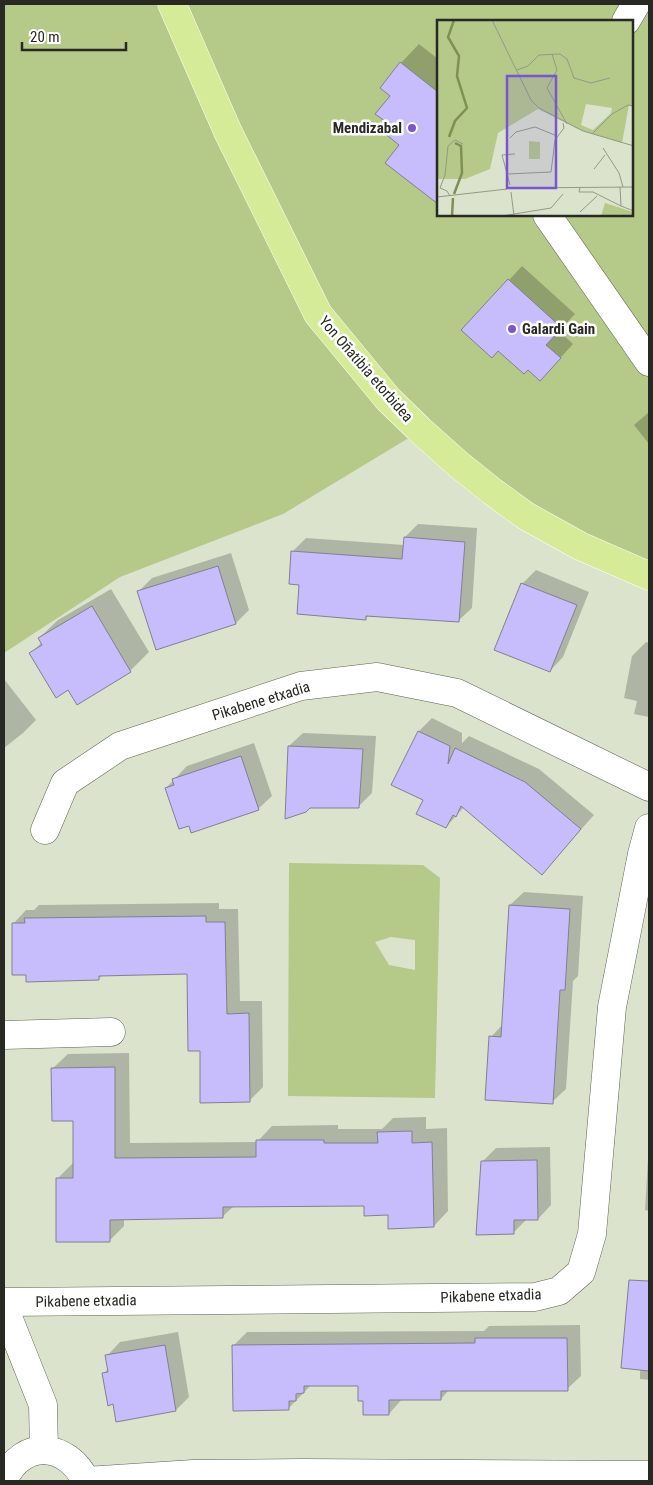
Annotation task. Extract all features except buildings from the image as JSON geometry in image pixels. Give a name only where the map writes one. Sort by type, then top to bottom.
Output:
[{"type":"main road","name":"Yon Oñatibia etorbidea","points":[[172,4],[228,132],[318,314],[388,399],[458,464],[526,516],[580,546],[649,576]]},
{"type":"street","points":[[627,20],[636,4]]},
{"type":"street","points":[[548,216],[649,362]]},
{"type":"street","name":"Pikabene etxadia","points":[[45,830],[64,783],[120,746],[301,686],[377,677],[456,693],[649,787]]},
{"type":"street","name":"Pikabene etxadia","points":[[4,1302],[536,1297],[559,1291],[581,1272],[592,1234],[612,1006],[642,854],[649,828]]},
{"type":"street","points":[[4,1035],[111,1032]]},
{"type":"street","points":[[4,1308],[42,1405],[44,1450]]},
{"type":"street","points":[[4,1479],[9,1469],[18,1459],[30,1452],[44,1450],[58,1452],[70,1459],[80,1469],[86,1481],[193,1474],[649,1475]]},
{"type":"green space","points":[[4,4],[649,4],[649,576],[458,464],[407,439],[283,514],[120,577],[4,653]]},
{"type":"green space","points":[[289,863],[423,865],[440,878],[435,1098],[288,1096]],"holes":[[[391,937],[415,940],[415,970],[389,965],[375,942]]]},
{"type":"place","name":"Mendizabal","points":[[412,128]]},
{"type":"place","name":"Galardi Gain","points":[[512,329]]}]
